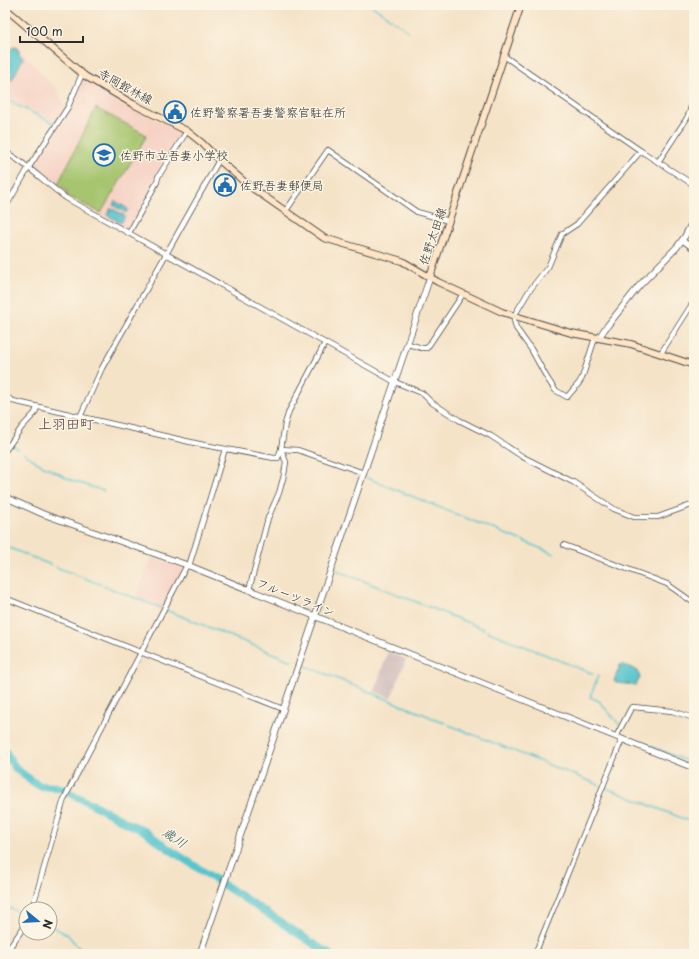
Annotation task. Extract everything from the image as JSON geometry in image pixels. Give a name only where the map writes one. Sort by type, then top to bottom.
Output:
[{"type":"main road","name":"佐野太田線","points":[[521,5],[430,277],[502,312],[570,332],[632,344],[694,365]]},
{"type":"main road","name":"寺岡館林線","points":[[5,8],[82,74],[133,104],[187,131],[248,185],[324,238],[397,259],[430,277]]},
{"type":"street","points":[[504,56],[641,151],[694,184]]},
{"type":"street","points":[[5,208],[29,167],[68,107],[82,74]]},
{"type":"street","points":[[658,162],[687,118],[690,111],[694,86]]},
{"type":"street","points":[[129,233],[157,182],[158,177],[187,131]]},
{"type":"street","points":[[285,212],[328,150],[417,212],[449,221]]},
{"type":"street","points":[[641,151],[584,217],[577,224],[562,234],[548,267],[514,316],[516,328],[531,349],[547,378],[556,390],[567,397],[579,383],[597,338],[639,286],[682,240],[694,219]]},
{"type":"street","points":[[5,152],[29,167],[66,198],[395,382],[422,393],[431,402],[458,420],[491,436],[523,457],[573,482],[614,509],[634,517],[658,517],[694,504]]},
{"type":"street","points":[[80,417],[102,368],[219,160]]},
{"type":"street","points":[[682,240],[694,249]]},
{"type":"street","points":[[200,954],[430,277]]},
{"type":"street","points":[[408,344],[426,348],[442,328],[463,294]]},
{"type":"street","points":[[661,353],[694,301]]},
{"type":"street","points":[[5,396],[13,401],[80,417],[199,444],[278,458],[289,411],[326,343]]},
{"type":"street","points":[[5,452],[22,427],[35,413],[37,406]]},
{"type":"street","points":[[34,901],[65,796],[188,565],[225,449]]},
{"type":"street","points":[[281,449],[298,450],[364,473]]},
{"type":"street","points":[[249,590],[268,518],[284,475],[286,462],[281,449]]},
{"type":"street","name":"フルーツライン","points":[[5,497],[43,514],[188,565],[694,768]]},
{"type":"street","points":[[564,545],[667,584],[694,603]]},
{"type":"street","points":[[5,598],[283,709]]},
{"type":"street","points":[[616,737],[631,708],[633,707],[672,711],[694,718]]},
{"type":"street","points":[[535,954],[622,739]]},
{"type":"street","points":[[5,954],[18,935]]},
{"type":"shaded area","points":[[16,46],[57,90],[66,107],[56,122],[5,97],[5,52],[8,48]]},
{"type":"shaded area","name":"佐野市立吾妻小学校","points":[[82,79],[181,133],[181,136],[155,177],[155,182],[128,230],[66,196],[33,168],[32,165],[46,145],[48,145],[69,111],[80,80]]},
{"type":"shaded area","points":[[152,557],[183,568],[162,608],[136,597]]},
{"type":"shaded area","points":[[388,652],[406,659],[391,698],[374,691]]},
{"type":"green space","points":[[96,108],[145,134],[146,137],[101,213],[66,195],[68,192],[58,184]]},
{"type":"water","points":[[16,47],[19,54],[23,58],[12,80],[5,79],[5,59],[12,48]]},
{"type":"water","points":[[115,201],[128,209],[126,213],[113,205]]},
{"type":"water","points":[[111,208],[125,216],[121,223],[107,215]]},
{"type":"water","points":[[620,665],[627,666],[638,671],[640,678],[636,685],[617,683],[614,681]]},
{"type":"waterway","points":[[371,5],[408,31]]},
{"type":"waterway","points":[[5,99],[53,123]]},
{"type":"waterway","points":[[12,446],[18,449]]},
{"type":"waterway","points":[[24,453],[38,463],[73,481],[104,491]]},
{"type":"waterway","points":[[367,478],[520,540]]},
{"type":"waterway","points":[[523,541],[554,554]]},
{"type":"waterway","points":[[5,546],[51,565]]},
{"type":"waterway","points":[[56,567],[161,608]]},
{"type":"waterway","points":[[336,570],[484,629]]},
{"type":"waterway","points":[[166,610],[292,661]]},
{"type":"waterway","points":[[487,631],[593,674]]},
{"type":"waterway","points":[[304,665],[445,723]]},
{"type":"waterway","points":[[598,676],[590,697],[599,701],[619,724]]},
{"type":"waterway","points":[[449,725],[599,785]]},
{"type":"waterway","points":[[629,737],[694,764]]},
{"type":"waterway","name":"歳川","points":[[5,751],[16,769],[32,781],[40,786],[57,787],[143,830],[166,847],[329,954]]},
{"type":"waterway","points":[[604,787],[694,823]]},
{"type":"waterway","points":[[5,906],[18,912]]},
{"type":"waterway","points":[[58,930],[67,934],[84,954]]},
{"type":"place","name":"佐野警察署吾妻警察官駐在所","points":[[175,112]]},
{"type":"place","name":"佐野市立吾妻小学校","points":[[104,155]]},
{"type":"place","name":"佐野吾妻郵便局","points":[[225,185]]},
{"type":"district","name":"上羽田町","points":[[66,423]]}]
